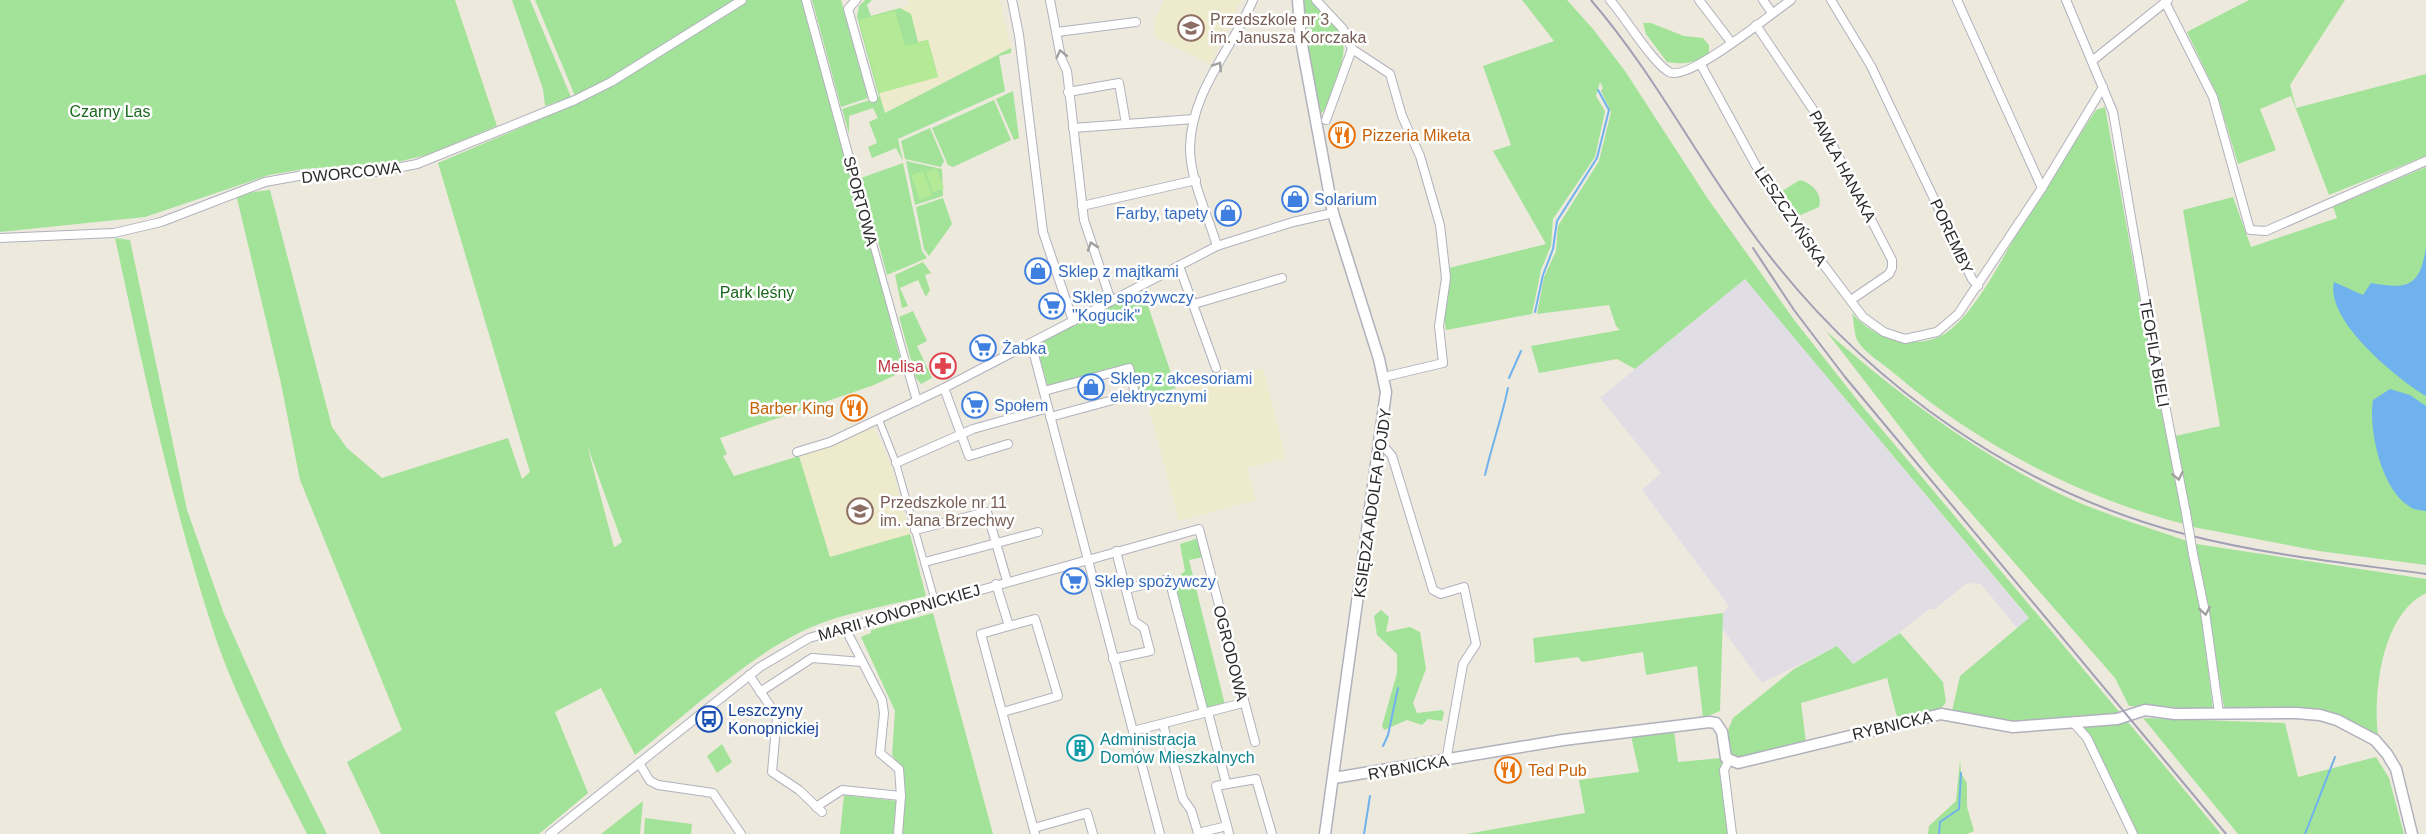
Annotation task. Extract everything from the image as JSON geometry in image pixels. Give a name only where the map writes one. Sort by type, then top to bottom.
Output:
[{"type":"street","name":"DWORCOWA","points":[[0,238],[114,233],[161,222],[265,182],[304,175],[375,172],[417,164],[575,100],[610,82],[742,0]]},
{"type":"street","name":"SPORTOWA","points":[[806,0],[917,401]]},
{"type":"street","points":[[856,0],[848,9],[873,98]]},
{"type":"street","points":[[1012,0],[1019,35],[1043,232],[1073,321]]},
{"type":"street","points":[[1050,0],[1068,92],[1086,230],[1111,301]]},
{"type":"street","points":[[1217,246],[1196,180],[1190,149],[1194,118],[1206,84],[1236,36],[1253,0]]},
{"type":"street","name":"KSIĘDZA ADOLFA POJDY","points":[[1298,0],[1301,40],[1333,213],[1384,377],[1386,407],[1325,834]]},
{"type":"street","points":[[1316,0],[1343,29],[1352,49],[1390,74],[1401,116],[1420,156],[1440,225],[1446,264],[1439,326],[1443,363],[1384,377]]},
{"type":"street","points":[[1610,0],[1670,73],[1680,74],[1701,65],[1791,0]]},
{"type":"street","points":[[1699,0],[1731,42]]},
{"type":"street","points":[[1763,0],[1772,13]]},
{"type":"street","name":"POREMBY","points":[[1830,0],[1871,66],[1972,279],[1978,286],[2042,188],[2103,87]]},
{"type":"street","points":[[1957,0],[2042,188]]},
{"type":"street","name":"TEOFILA BIELI","points":[[2066,0],[2108,100],[2120,145],[2171,440],[2205,612],[2219,713]]},
{"type":"street","points":[[2092,61],[2167,1],[2213,97],[2250,230],[2266,231],[2426,161]]},
{"type":"street","points":[[1058,33],[1136,22]]},
{"type":"street","name":"PAWŁA HANAKA","points":[[1756,25],[1818,117],[1892,260],[1889,274],[1851,300]]},
{"type":"street","points":[[1326,120],[1352,49]]},
{"type":"street","name":"LESZCZYŃSKA","points":[[1701,65],[1771,192],[1863,316],[1880,330],[1897,337],[1913,338],[1945,328],[1978,286]]},
{"type":"street","points":[[1068,92],[1119,83],[1126,124]]},
{"type":"street","name":"POREMBY","points":[[2090,110],[2108,100]]},
{"type":"street","points":[[1073,128],[1194,118]]},
{"type":"street","points":[[2035,174],[2050,175]]},
{"type":"street","points":[[1082,206],[1196,180]]},
{"type":"street","points":[[797,452],[830,442],[879,420],[1217,246],[1293,222],[1333,213]]},
{"type":"street","points":[[1179,266],[1216,368]]},
{"type":"street","points":[[1194,304],[1282,278]]},
{"type":"street","points":[[1031,343],[1160,834]]},
{"type":"street","points":[[896,463],[973,429],[1135,394],[1128,368],[1044,391]]},
{"type":"street","points":[[944,388],[969,456],[1008,444]]},
{"type":"street","points":[[879,420],[896,463],[935,601]]},
{"type":"street","points":[[1381,442],[1392,456],[1433,590],[1441,594],[1464,587],[1469,602],[1476,644],[1463,664],[1446,761]]},
{"type":"street","points":[[915,530],[987,512],[1007,581]]},
{"type":"street","name":"MARII KONOPNICKIEJ","points":[[551,834],[749,675],[792,646],[844,626],[1199,529]]},
{"type":"street","name":"OGRODOWA","points":[[1199,529],[1255,742]]},
{"type":"street","points":[[925,562],[1038,532]]},
{"type":"street","points":[[1113,659],[1150,651],[1144,628],[1134,621],[1116,552]]},
{"type":"street","points":[[1126,590],[1169,579],[1226,783]]},
{"type":"street","points":[[996,584],[1009,626]]},
{"type":"street","points":[[1003,712],[1058,696],[1035,619],[981,634],[1034,831],[1087,813],[1093,834]]},
{"type":"street","points":[[844,626],[882,700],[884,713],[880,753],[899,769],[901,796],[898,834]]},
{"type":"street","points":[[760,692],[812,658],[862,662]]},
{"type":"street","points":[[749,675],[777,716],[772,772],[819,809],[842,790],[901,796]]},
{"type":"street","points":[[1133,731],[1243,703]]},
{"type":"street","name":"RYBNICKA","points":[[1334,778],[1563,740],[1712,722],[1721,729],[1724,754],[1729,760],[1742,762],[1935,715],[1951,715],[2013,727],[2117,719],[2140,710],[2175,714],[2320,715],[2337,720],[2375,740],[2396,769],[2412,834]]},
{"type":"street","points":[[2073,722],[2088,738],[2133,834]]},
{"type":"street","points":[[1162,724],[1183,799],[1191,810],[1197,833],[1228,830],[1216,786],[1256,779],[1272,834]]},
{"type":"street","points":[[1729,760],[1724,770],[1732,834]]},
{"type":"street","points":[[639,763],[650,781],[658,785],[713,793],[741,834]]},
{"type":"shaded area","points":[[908,0],[1000,0],[1011,48],[884,113],[859,19],[909,5]]},
{"type":"shaded area","name":"Przedszkole nr 3 im. Janusza Korczaka","points":[[1164,0],[1241,0],[1210,64],[1155,37],[1155,19]]},
{"type":"shaded area","points":[[1745,279],[2029,619],[2017,628],[1981,584],[1967,583],[1935,609],[1929,609],[1899,633],[1852,664],[1837,646],[1762,683],[1721,627],[1723,613],[1729,606],[1642,490],[1661,473],[1600,398]]},
{"type":"shaded area","points":[[1263,368],[1286,458],[1247,468],[1256,500],[1179,521],[1146,397]]},
{"type":"shaded area","name":"Przedszkole nr 11 im. Jana Brzechwy","points":[[873,426],[892,468],[910,534],[830,558],[799,456],[831,445]]},
{"type":"green space","name":"Czarny Las","points":[[0,0],[455,0],[497,126],[427,155],[397,162],[304,169],[269,175],[145,217],[0,232]]},
{"type":"green space","points":[[512,0],[530,0],[571,97],[545,106],[543,89]]},
{"type":"green space","name":"Park leśny","points":[[535,0],[805,0],[898,323],[891,325],[904,371],[874,385],[720,438],[727,454],[723,456],[734,476],[799,456],[830,557],[910,534],[926,596],[842,616],[795,635],[733,675],[635,755],[601,688],[555,712],[588,793],[539,834],[381,834],[347,762],[402,730],[300,480],[280,379],[236,194],[270,190],[332,427],[347,448],[382,478],[508,438],[522,479],[530,472],[438,163],[578,103]],"holes":[[[587,445],[622,542],[614,547]]]},
{"type":"green space","points":[[812,0],[841,0],[868,98],[841,107]]},
{"type":"green space","points":[[865,0],[872,0],[867,5],[871,16],[900,8],[911,14],[918,42],[928,40],[938,77],[879,93],[885,113],[1011,48],[1011,53],[999,56],[1005,91],[898,139],[903,161],[896,148],[872,158],[868,147],[877,143],[869,122],[878,118],[873,108],[849,116],[849,134],[842,109],[879,97],[857,17],[859,6]]},
{"type":"green space","points":[[1302,0],[1311,0],[1330,20],[1341,36],[1343,45],[1340,67],[1322,113],[1306,47]]},
{"type":"green space","points":[[1522,0],[1567,0],[1593,29],[1625,71],[1708,199],[1795,321],[1858,401],[2121,714],[2007,724],[1952,711],[1960,676],[2029,618],[1745,279],[1635,369],[1617,359],[1539,373],[1531,346],[1620,330],[1616,326],[1609,305],[1537,314],[1544,277],[1556,251],[1558,226],[1599,161],[1611,112],[1601,91],[1603,88],[1600,82],[1596,96],[1605,111],[1595,157],[1553,219],[1551,246],[1541,270],[1532,314],[1446,330],[1444,317],[1449,268],[1546,244],[1493,151],[1511,145],[1483,66],[1554,41]]},
{"type":"green space","points":[[2249,0],[2345,0],[2290,85],[2296,108],[2426,74],[2426,156],[2329,195],[2291,96],[2260,109],[2276,150],[2238,164],[2218,97],[2187,32]]},
{"type":"green space","points":[[895,11],[905,46],[928,40],[938,77],[879,93],[859,20]]},
{"type":"green space","points":[[1643,23],[1651,23],[1684,36],[1703,38],[1709,45],[1709,54],[1689,62],[1667,62],[1646,34]]},
{"type":"green space","points":[[1013,91],[1019,138],[1014,140],[996,99]]},
{"type":"green space","points":[[994,100],[1011,140],[953,167],[948,165],[932,128]]},
{"type":"green space","points":[[2105,107],[2149,350],[2184,524],[2106,499],[2031,465],[1995,445],[1960,423],[1874,358],[1860,345],[1855,334],[1852,313],[1872,330],[1898,340],[1926,341],[1950,330],[1961,320],[1981,294],[2033,207],[2096,110]]},
{"type":"green space","points":[[930,128],[944,161],[941,167],[905,159],[901,141]]},
{"type":"green space","points":[[906,161],[942,169],[943,196],[915,205]]},
{"type":"green space","points":[[903,163],[922,251],[927,258],[887,275],[861,178]]},
{"type":"green space","points":[[2426,167],[2426,565],[2319,551],[2193,527],[2175,436],[2220,426],[2183,210],[2233,197],[2251,247],[2337,218],[2333,207]]},
{"type":"green space","points":[[936,168],[944,188],[933,192],[926,172]]},
{"type":"green space","points":[[923,171],[932,195],[920,200],[911,175]]},
{"type":"green space","points":[[1800,180],[1816,190],[1820,202],[1819,207],[1794,218],[1777,194]]},
{"type":"green space","points":[[943,198],[952,224],[929,256],[924,249],[916,207]]},
{"type":"green space","points":[[115,238],[130,240],[187,510],[224,614],[283,746],[327,834],[307,834],[246,712],[215,636],[172,488]]},
{"type":"green space","points":[[923,262],[931,273],[925,275],[930,290],[926,297],[918,280],[900,288],[908,306],[902,308],[895,275]]},
{"type":"green space","points":[[1143,291],[1176,388],[1141,398],[1132,366],[1048,387],[1035,342]]},
{"type":"green space","points":[[913,311],[927,341],[917,346],[932,378],[921,384],[916,378],[899,317]]},
{"type":"green space","points":[[1826,331],[1908,399],[1966,439],[2026,476],[2089,507],[2187,541],[2200,604],[2213,709],[2129,706],[2115,678],[1930,466]]},
{"type":"green space","points":[[1199,538],[1204,557],[1189,560],[1225,705],[1205,708],[1173,581],[1185,571],[1180,544]]},
{"type":"green space","points":[[2196,544],[2426,579],[2426,593],[2411,604],[2399,619],[2383,657],[2377,699],[2378,737],[2345,717],[2326,711],[2224,707]]},
{"type":"green space","points":[[1381,610],[1389,617],[1386,632],[1410,627],[1420,632],[1426,669],[1413,703],[1417,713],[1442,710],[1444,713],[1442,721],[1428,719],[1422,725],[1407,720],[1384,730],[1382,726],[1397,673],[1397,654],[1377,635],[1374,616]]},
{"type":"green space","points":[[933,613],[993,834],[901,834],[904,783],[898,764],[892,755],[895,711],[861,637],[871,633],[871,630]]},
{"type":"green space","points":[[1723,613],[1720,711],[1703,718],[1697,666],[1646,675],[1643,652],[1582,662],[1578,657],[1535,663],[1533,638]]},
{"type":"green space","points":[[1900,633],[1943,682],[1946,702],[1940,710],[1898,721],[1887,678],[1801,703],[1806,742],[1741,760],[1728,756],[1726,735],[1733,718],[1794,669],[1837,646],[1853,664]]},
{"type":"green space","points":[[2143,718],[2285,723],[2298,777],[2376,757],[2389,778],[2404,834],[2238,834]]},
{"type":"green space","points":[[2127,721],[2221,834],[2132,834],[2078,725]]},
{"type":"green space","points":[[1674,730],[1678,762],[1722,758],[1729,834],[1466,834],[1585,813],[1579,780],[1639,772],[1631,736]]},
{"type":"green space","points":[[722,744],[732,762],[717,773],[707,756]]},
{"type":"green space","points":[[1960,760],[1961,773],[1967,783],[1967,807],[1974,831],[1967,834],[1928,834],[1929,826],[1956,801]]},
{"type":"green space","points":[[844,795],[897,801],[893,834],[840,834]]},
{"type":"green space","points":[[643,801],[640,834],[601,834]]},
{"type":"green space","points":[[645,818],[692,824],[691,834],[644,834]]},
{"type":"water","points":[[2426,247],[2426,396],[2381,362],[2351,330],[2340,313],[2334,297],[2334,282],[2363,295],[2371,283],[2404,285],[2416,277]]},
{"type":"water","points":[[2390,389],[2410,395],[2426,406],[2426,511],[2413,509],[2402,500],[2393,489],[2379,460],[2373,427],[2373,400]]},
{"type":"waterway","points":[[1535,312],[1543,275],[1553,249],[1557,221],[1597,158],[1609,110],[1598,90]]},
{"type":"waterway","points":[[1509,378],[1521,351]]},
{"type":"waterway","points":[[1485,475],[1508,388]]},
{"type":"waterway","points":[[1383,746],[1388,735],[1398,688]]},
{"type":"waterway","points":[[2305,834],[2335,757]]},
{"type":"waterway","points":[[1939,834],[1940,822],[1959,809],[1961,773]]},
{"type":"waterway","points":[[1364,834],[1370,796]]},
{"type":"railway","points":[[1591,0],[1638,61],[1742,219],[1806,300],[1852,346],[1901,389],[1953,428],[2008,462],[2066,492],[2126,516],[2188,535],[2247,548],[2426,574]]},
{"type":"railway","points":[[1753,248],[1794,310],[1845,377],[2226,834]]},
{"type":"place","name":"Przedszkole nr 3 im. Janusza Korczaka","points":[[1191,28]]},
{"type":"place","name":"Pizzeria Miketa","points":[[1342,135]]},
{"type":"place","name":"Solarium","points":[[1295,199]]},
{"type":"place","name":"Farby, tapety","points":[[1228,213]]},
{"type":"place","name":"Sklep z majtkami","points":[[1038,271]]},
{"type":"place","name":"Sklep spożywczy \"Kogucik\"","points":[[1052,306]]},
{"type":"place","name":"Żabka","points":[[983,348]]},
{"type":"place","name":"Melisa","points":[[943,366]]},
{"type":"place","name":"Sklep z akcesoriami elektrycznymi","points":[[1091,387]]},
{"type":"place","name":"Społem","points":[[975,405]]},
{"type":"place","name":"Barber King","points":[[854,408]]},
{"type":"place","name":"Przedszkole nr 11 im. Jana Brzechwy","points":[[860,511]]},
{"type":"place","name":"Sklep spożywczy","points":[[1074,581]]},
{"type":"place","name":"Leszczyny Konopnickiej","points":[[709,719]]},
{"type":"place","name":"Administracja Domów Mieszkalnych","points":[[1080,748]]},
{"type":"place","name":"Ted Pub","points":[[1508,770]]}]
